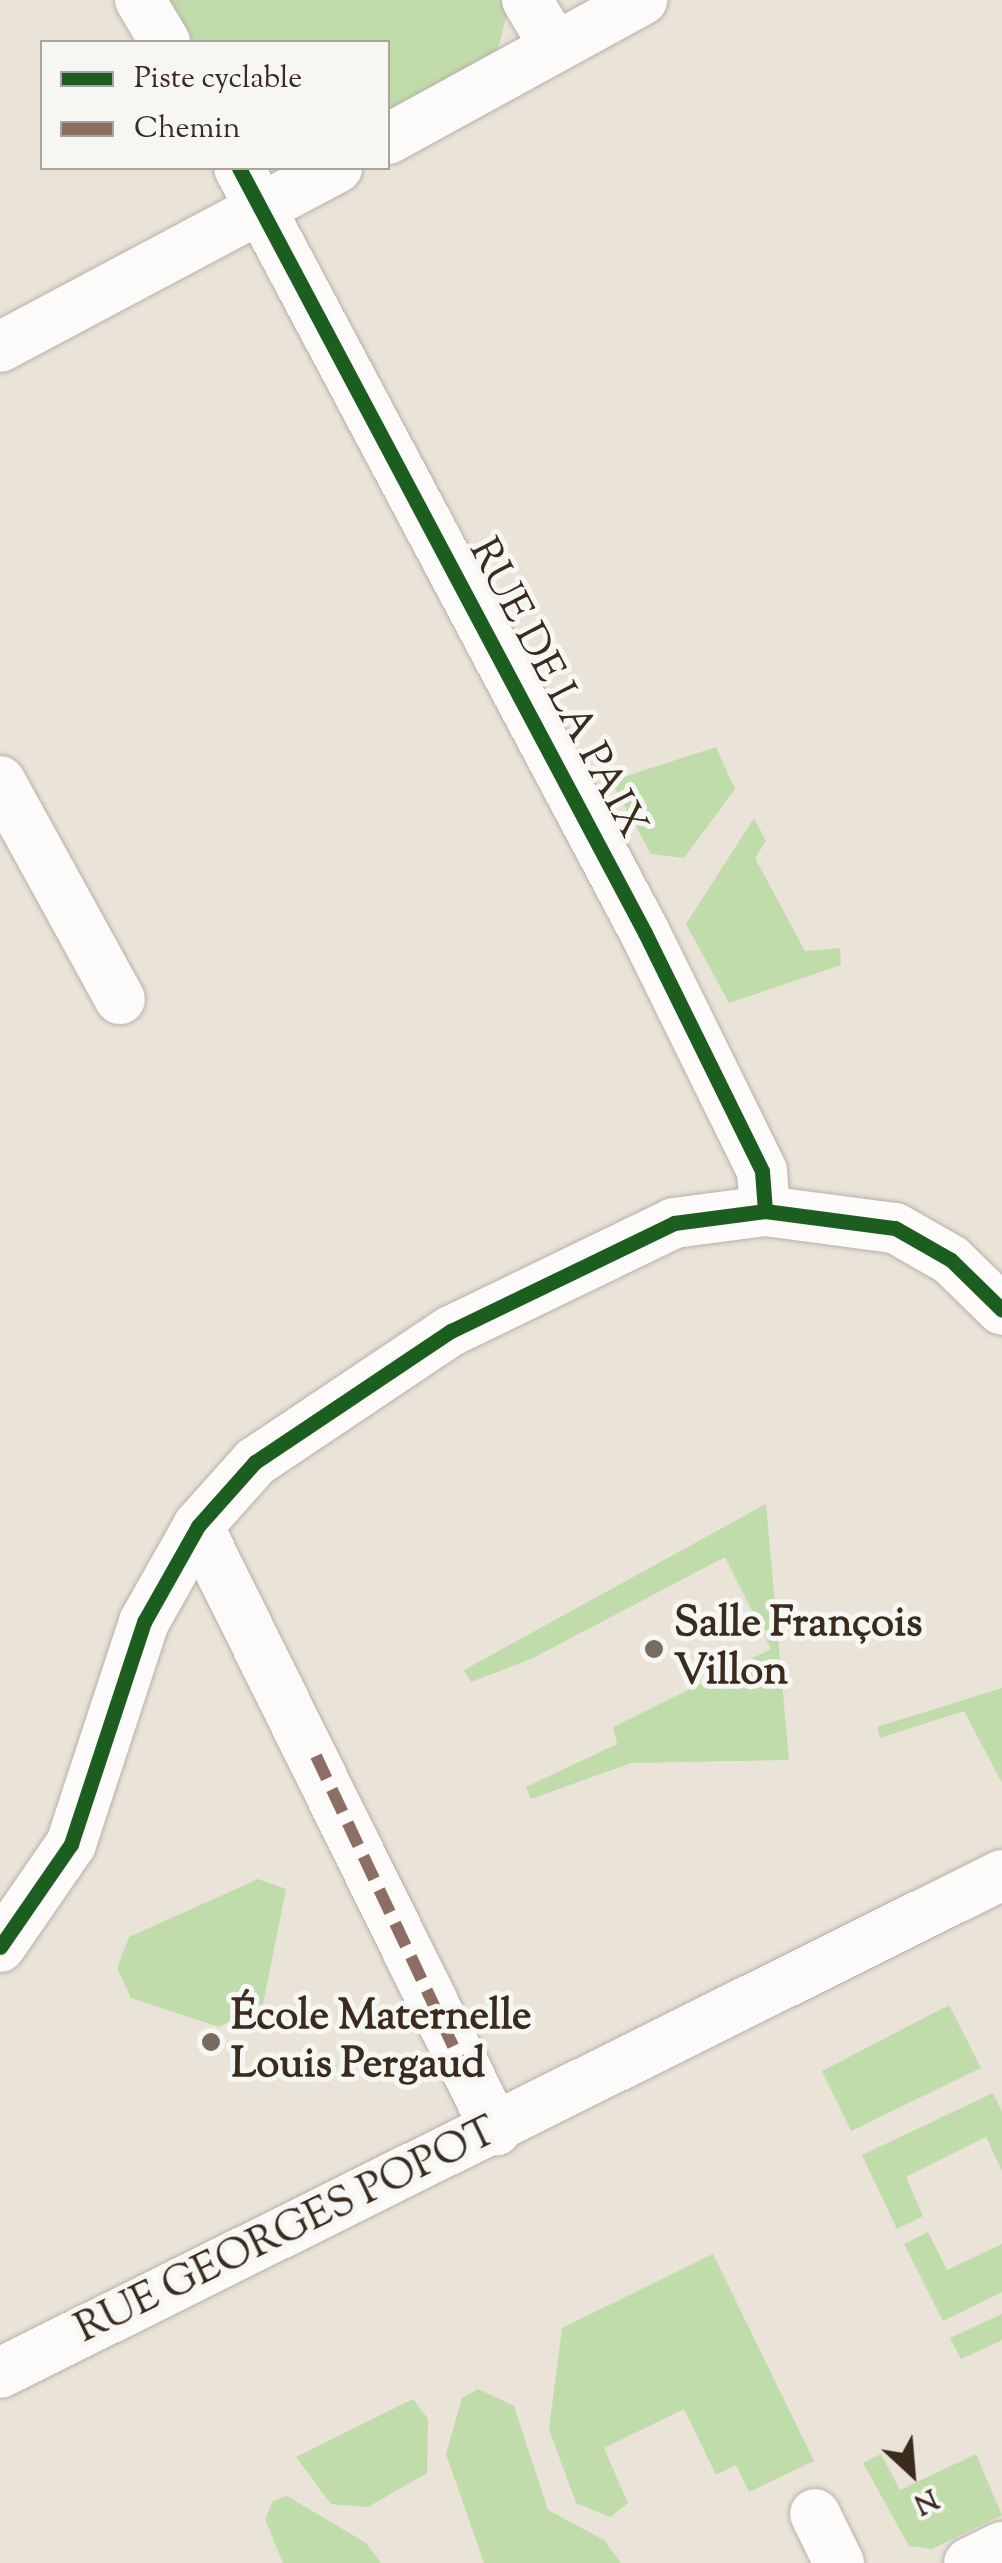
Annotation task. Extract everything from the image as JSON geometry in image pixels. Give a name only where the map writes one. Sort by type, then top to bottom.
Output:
[{"type":"street","points":[[140,0],[164,40]]},
{"type":"street","points":[[527,0],[555,46]]},
{"type":"street","points":[[390,139],[642,0]]},
{"type":"street","points":[[0,347],[251,188],[328,170]]},
{"type":"street","name":"RUE DE LA PAIX","points":[[251,188],[737,1115],[762,1171],[764,1211]]},
{"type":"street","points":[[0,781],[120,999]]},
{"type":"street","points":[[0,1947],[71,1844],[144,1622],[198,1526],[256,1462],[497,1305],[674,1223],[764,1211],[895,1228],[951,1260],[1002,1310]]},
{"type":"street","points":[[198,1526],[316,1756],[496,2130]]},
{"type":"street","name":"RUE GEORGES POPOT","points":[[0,2373],[496,2130],[1002,1875]]},
{"type":"street","points":[[815,2514],[839,2563]]},
{"type":"street","points":[[970,2563],[1002,2547]]},
{"type":"green space","points":[[167,0],[500,0],[507,13],[498,50],[390,111],[390,40],[192,40]]},
{"type":"green space","points":[[716,747],[735,789],[684,858],[651,854],[611,781]]},
{"type":"green space","points":[[754,818],[766,841],[755,858],[805,951],[840,948],[841,965],[729,1003],[686,924]]},
{"type":"green space","points":[[766,1504],[789,1760],[631,1763],[531,1799],[526,1787],[617,1744],[613,1727],[771,1649],[725,1557],[533,1658],[471,1682],[464,1670]]},
{"type":"green space","points":[[1002,1688],[1002,1783],[964,1711],[880,1738],[877,1727]]},
{"type":"green space","points":[[258,1879],[286,1889],[263,2004],[219,2027],[131,1998],[117,1968],[129,1937]]},
{"type":"green space","points":[[949,2005],[981,2068],[851,2131],[822,2071]]},
{"type":"green space","points":[[993,2093],[1002,2112],[1002,2171],[986,2137],[906,2177],[923,2216],[897,2229],[862,2155]]},
{"type":"green space","points":[[928,2232],[947,2270],[1002,2244],[1002,2292],[943,2321],[904,2244]]},
{"type":"green space","points":[[713,2254],[814,2461],[749,2492],[736,2465],[716,2475],[684,2409],[604,2448],[628,2503],[610,2517],[576,2503],[549,2429],[562,2328]]},
{"type":"green space","points":[[1002,2314],[1002,2340],[961,2359],[950,2338]]},
{"type":"green space","points":[[478,2389],[514,2406],[548,2510],[604,2540],[621,2563],[484,2563],[446,2454],[462,2398]]},
{"type":"green space","points":[[413,2399],[428,2419],[427,2473],[368,2507],[331,2504],[296,2457]]},
{"type":"green space","points":[[881,2454],[900,2490],[976,2454],[1002,2515],[932,2549],[909,2546],[863,2463]]},
{"type":"green space","points":[[287,2496],[366,2543],[381,2563],[283,2563],[265,2519],[273,2501]]},
{"type":"marked path","points":[[316,1756],[465,2071]]},
{"type":"cycle path","points":[[240,170],[645,933],[762,1171],[765,1211]]},
{"type":"cycle path","points":[[0,1947],[71,1844],[144,1622],[198,1526],[255,1462],[451,1331],[674,1223],[765,1211],[895,1228],[951,1260],[1002,1310]]},
{"type":"place","name":"Salle François Villon","points":[[654,1649]]},
{"type":"place","name":"École Maternelle Louis Pergaud","points":[[211,2042]]}]
